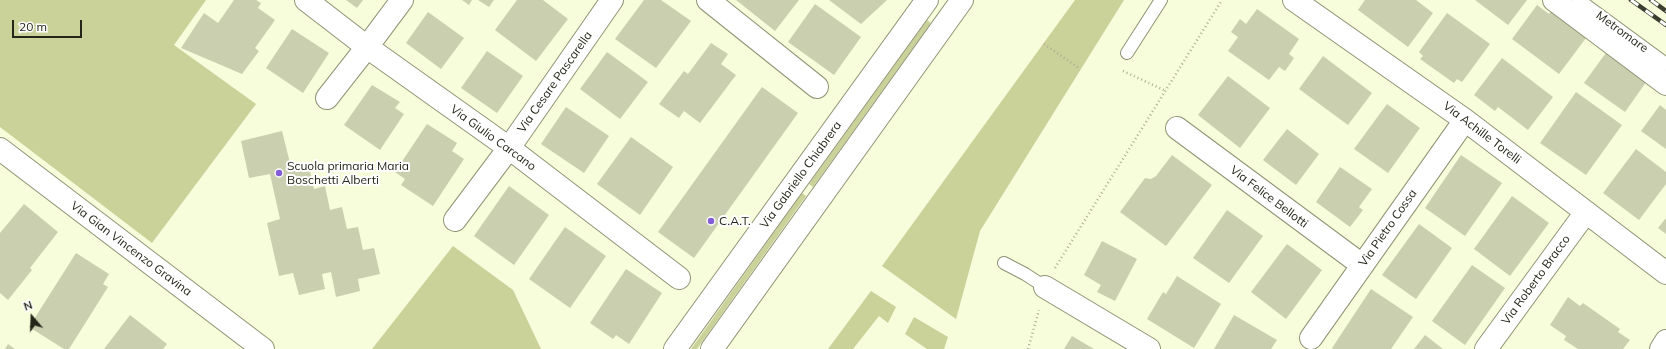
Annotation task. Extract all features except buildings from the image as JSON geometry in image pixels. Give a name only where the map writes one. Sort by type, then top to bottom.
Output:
[{"type":"street","name":"Via Giulio Carcano","points":[[306,0],[367,47],[509,148],[679,278]]},
{"type":"street","points":[[327,98],[402,0]]},
{"type":"street","name":"Via Cesare Pascarella","points":[[455,220],[509,148],[612,0]]},
{"type":"street","points":[[708,0],[817,87]]},
{"type":"street","name":"Via Gabriello Chiabrera","points":[[675,349],[927,0]]},
{"type":"street","name":"Via Achille Torelli","points":[[1294,0],[1465,120],[1666,273]]},
{"type":"street","points":[[1554,0],[1666,84]]},
{"type":"street","points":[[712,349],[957,2]]},
{"type":"street","name":"Via Pietro Cossa","points":[[1311,338],[1465,120]]},
{"type":"street","name":"Via Felice Bellotti","points":[[1177,128],[1362,265]]},
{"type":"street","name":"Via Gian Vincenzo Gravina","points":[[0,149],[262,349]]},
{"type":"street","name":"Via Roberto Bracco","points":[[1486,349],[1586,212]]},
{"type":"street","points":[[1045,287],[1149,349]]},
{"type":"street","points":[[1661,349],[1666,341]]},
{"type":"lane","points":[[1127,53],[1160,0]]},
{"type":"lane","name":"Metromare","points":[[1579,0],[1666,64]]},
{"type":"lane","points":[[1004,263],[1045,287]]},
{"type":"path","points":[[1028,349],[1045,287],[1061,258],[1222,0]]},
{"type":"path","points":[[1044,44],[1079,68]]},
{"type":"path","points":[[1117,69],[1166,91]]},
{"type":"green space","points":[[0,0],[206,0],[174,45],[256,104],[152,243],[0,127]]},
{"type":"green space","points":[[1075,0],[1124,0],[980,231],[956,319],[882,266]]},
{"type":"green space","points":[[927,20],[931,23],[813,187],[809,184]]},
{"type":"green space","points":[[802,193],[806,196],[697,349],[691,349]]},
{"type":"green space","points":[[453,246],[513,290],[541,349],[372,349]]},
{"type":"green space","points":[[871,291],[896,307],[888,323],[879,316],[853,349],[828,349]]},
{"type":"green space","points":[[914,317],[948,337],[944,349],[927,349],[905,334]]},
{"type":"railway","points":[[1631,0],[1666,25]]},
{"type":"railway","points":[[1651,0],[1666,11]]},
{"type":"place","name":"Scuola primaria Maria Boschetti Alberti","points":[[279,173]]},
{"type":"place","name":"C.A.T.","points":[[711,221]]}]
